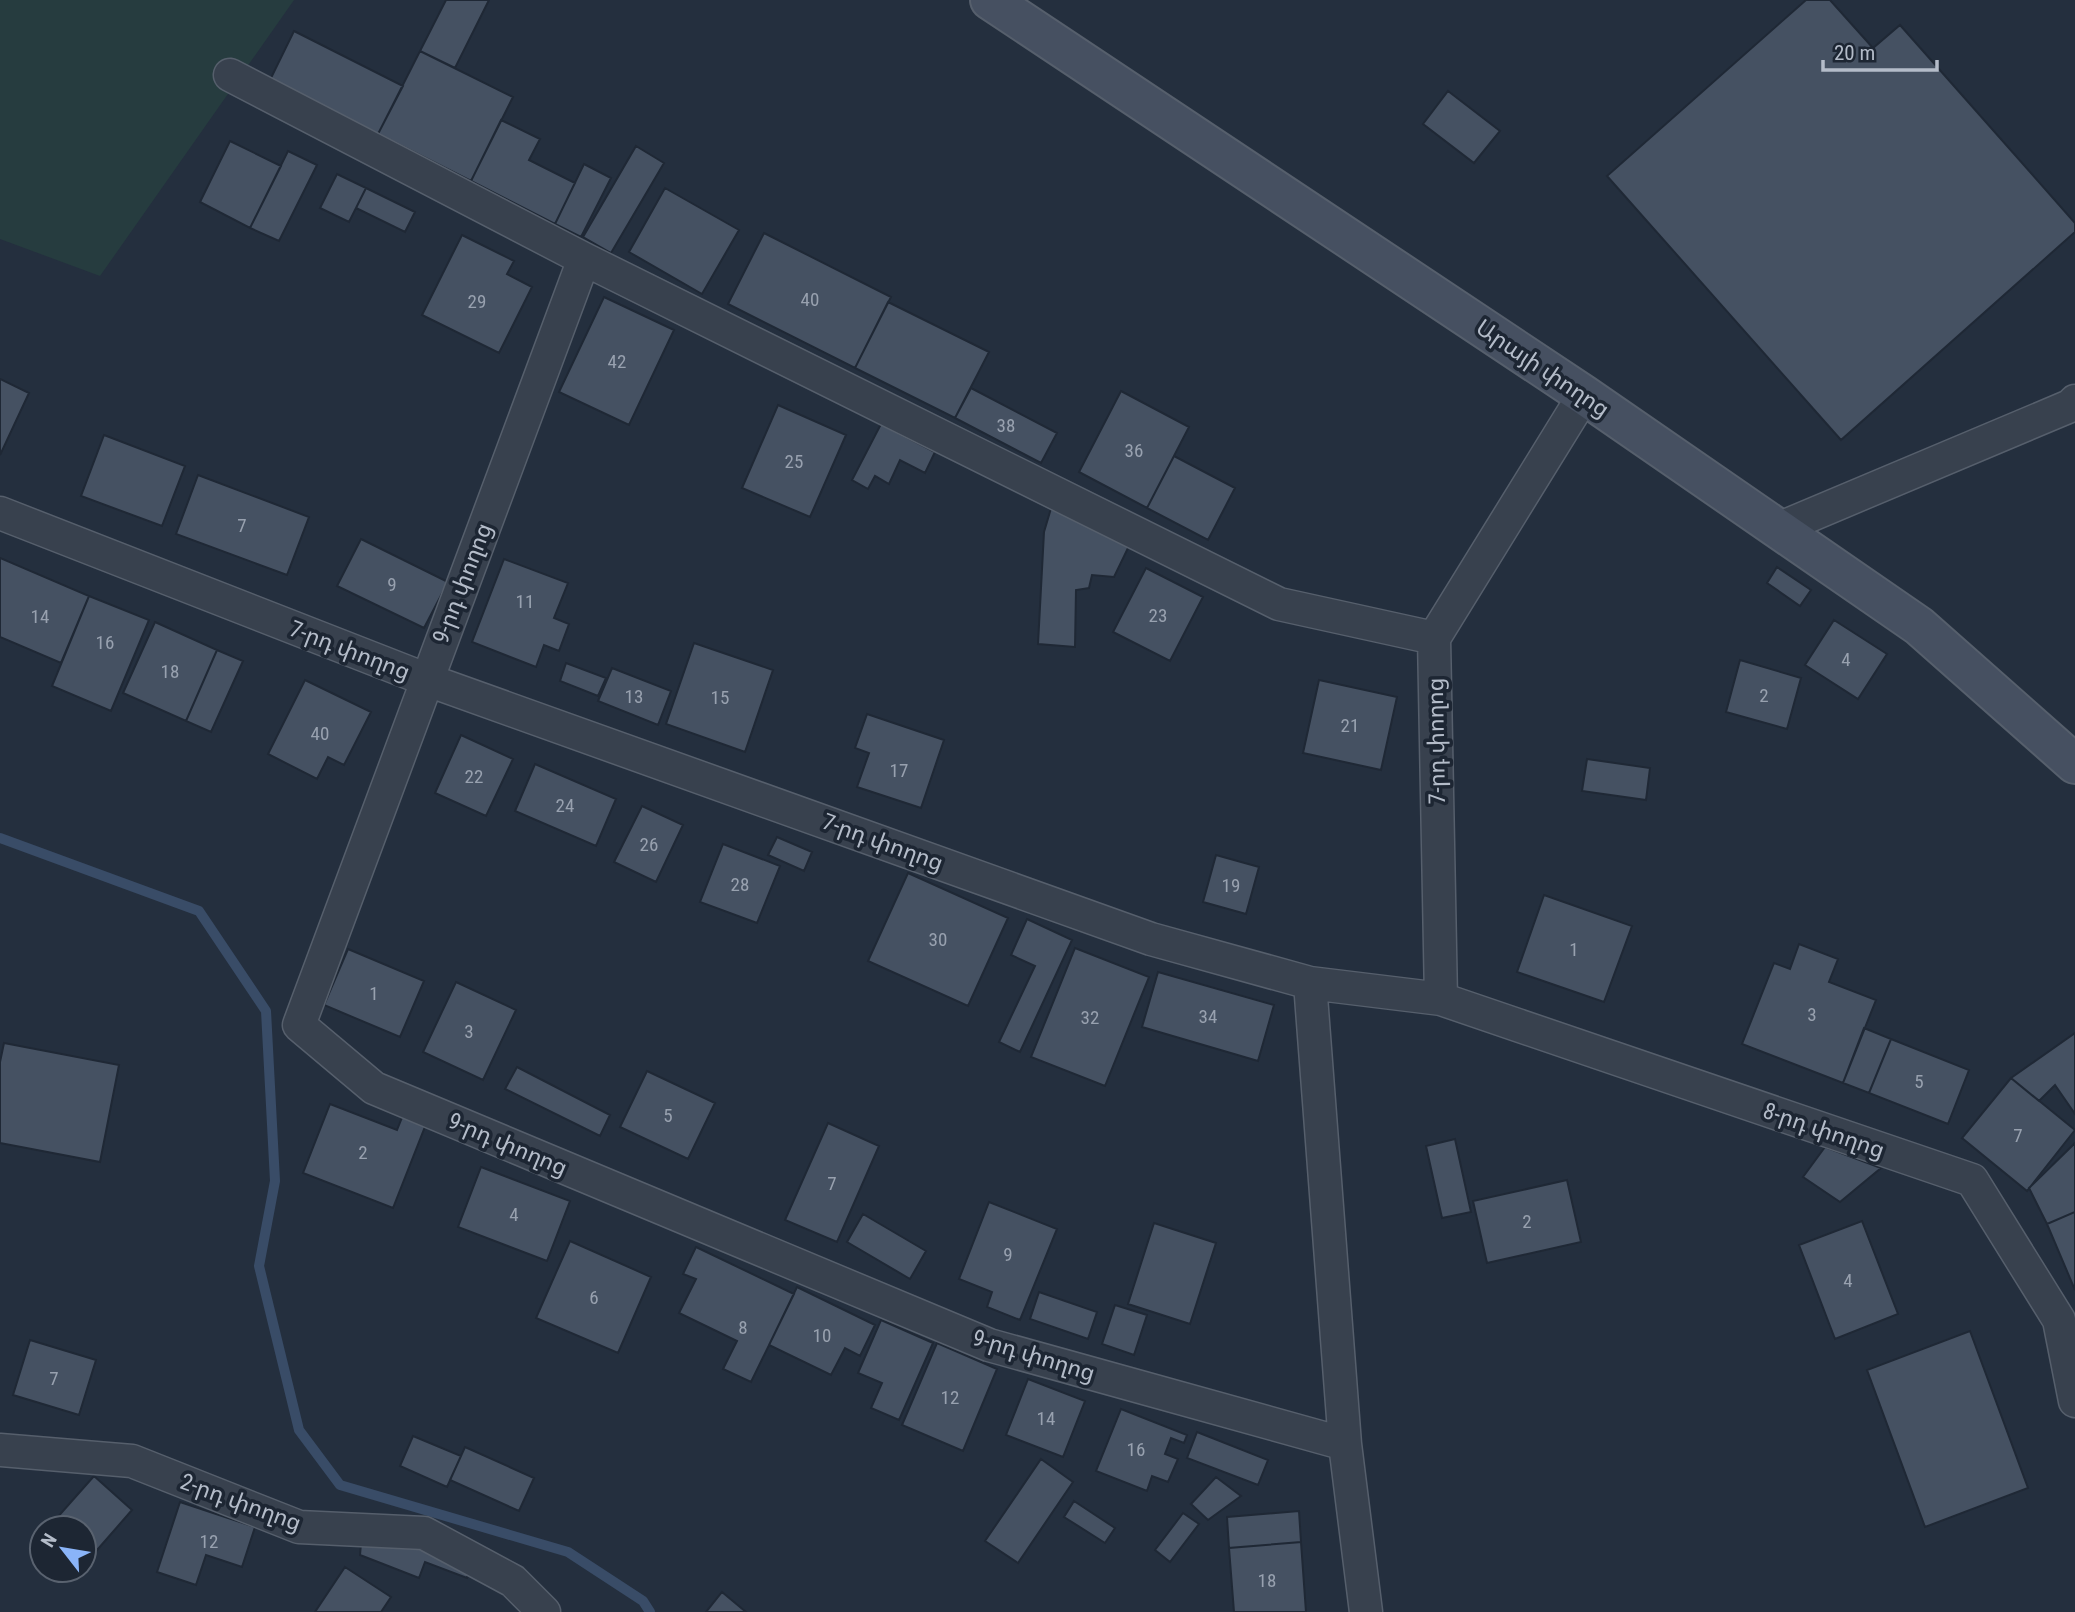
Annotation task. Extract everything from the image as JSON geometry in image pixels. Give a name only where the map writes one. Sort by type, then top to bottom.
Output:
[{"type":"main road","name":"Արայի փողոց","points":[[990,0],[1584,395],[1919,626],[2075,764]]},
{"type":"street","points":[[230,75],[584,259],[1279,604],[1434,638],[1584,395]]},
{"type":"street","name":"9-րդ փողոց","points":[[584,259],[425,679],[299,1025],[374,1088],[989,1345],[1345,1444]]},
{"type":"street","points":[[1778,528],[2057,412],[2075,401]]},
{"type":"street","name":"7-րդ փողոց","points":[[0,513],[425,679],[1151,939],[1310,983],[1441,999],[1434,638]]},
{"type":"street","points":[[1310,983],[1345,1444],[1366,1612]]},
{"type":"street","name":"8-րդ փողոց","points":[[1441,999],[1972,1180],[2059,1320],[2075,1401]]},
{"type":"street","name":"2-րդ փողոց","points":[[0,1450],[132,1461],[299,1527],[424,1533],[513,1581],[544,1612]]},
{"type":"green space","points":[[0,0],[294,0],[100,276],[0,239]]},
{"type":"building","points":[[446,0],[489,0],[455,68],[420,51]]},
{"type":"building","points":[[1806,0],[1830,0],[1873,48],[1900,25],[2075,223],[2075,232],[1841,440],[1607,176]]},
{"type":"building","points":[[294,31],[403,86],[378,134],[270,80]]},
{"type":"building","points":[[420,51],[513,97],[471,181],[378,134]]},
{"type":"building","points":[[1448,91],[1500,131],[1474,163],[1423,124]]},
{"type":"building","points":[[501,120],[540,139],[529,160],[575,183],[555,224],[471,181]]},
{"type":"building","points":[[230,141],[281,166],[250,228],[200,202]]},
{"type":"building","points":[[636,146],[664,163],[611,253],[583,237]]},
{"type":"building","points":[[288,151],[317,165],[279,241],[250,228]]},
{"type":"building","points":[[584,164],[611,178],[581,237],[555,224]]},
{"type":"building","points":[[337,174],[366,188],[349,222],[320,208]]},
{"type":"building","points":[[366,188],[415,212],[405,232],[356,208]]},
{"type":"building","points":[[665,188],[739,230],[702,294],[629,252]]},
{"type":"building","points":[[764,233],[891,297],[855,368],[728,304]]},
{"type":"building","points":[[462,235],[514,261],[507,274],[532,287],[499,353],[422,315]]},
{"type":"building","points":[[604,297],[674,330],[629,425],[559,392]]},
{"type":"building","points":[[888,302],[989,352],[955,418],[855,368]]},
{"type":"building","points":[[0,379],[29,393],[0,455]]},
{"type":"building","points":[[971,388],[1057,433],[1041,463],[955,418]]},
{"type":"building","points":[[1121,391],[1189,427],[1147,508],[1079,472]]},
{"type":"building","points":[[778,405],[846,435],[810,517],[742,488]]},
{"type":"building","points":[[881,424],[935,452],[925,473],[900,460],[889,484],[875,476],[868,489],[852,480]]},
{"type":"building","points":[[104,435],[185,466],[162,526],[81,496]]},
{"type":"building","points":[[1174,456],[1235,488],[1208,540],[1147,508]]},
{"type":"building","points":[[198,475],[309,517],[287,575],[176,534]]},
{"type":"building","points":[[1052,505],[1129,546],[1114,577],[1092,575],[1089,588],[1076,590],[1075,647],[1038,644],[1044,532]]},
{"type":"building","points":[[361,539],[448,582],[424,628],[337,586]]},
{"type":"building","points":[[0,558],[89,596],[61,663],[0,637]]},
{"type":"building","points":[[504,559],[568,583],[554,618],[569,624],[559,651],[544,645],[536,667],[472,642]]},
{"type":"building","points":[[1777,567],[1811,590],[1800,606],[1767,583]]},
{"type":"building","points":[[1146,568],[1203,597],[1170,661],[1113,632]]},
{"type":"building","points":[[89,596],[149,620],[111,711],[52,686]]},
{"type":"building","points":[[1834,620],[1887,654],[1858,699],[1805,665]]},
{"type":"building","points":[[155,622],[217,650],[186,721],[123,693]]},
{"type":"building","points":[[694,643],[773,670],[745,752],[666,724]]},
{"type":"building","points":[[217,650],[243,661],[211,732],[186,721]]},
{"type":"building","points":[[1740,660],[1801,678],[1787,729],[1726,712]]},
{"type":"building","points":[[566,663],[606,678],[598,696],[560,681]]},
{"type":"building","points":[[612,668],[671,691],[658,725],[598,701]]},
{"type":"building","points":[[305,680],[371,712],[344,765],[328,757],[317,779],[268,754]]},
{"type":"building","points":[[1319,680],[1397,697],[1381,770],[1303,753]]},
{"type":"building","points":[[867,714],[944,740],[921,808],[857,787],[869,753],[855,748]]},
{"type":"building","points":[[461,735],[513,759],[486,816],[435,793]]},
{"type":"building","points":[[1587,759],[1650,768],[1646,800],[1582,791]]},
{"type":"building","points":[[535,764],[616,799],[596,846],[515,811]]},
{"type":"building","points":[[642,806],[683,825],[656,882],[614,862]]},
{"type":"building","points":[[777,837],[812,852],[804,871],[768,855]]},
{"type":"building","points":[[723,844],[780,866],[757,923],[700,902]]},
{"type":"building","points":[[1216,855],[1259,867],[1246,914],[1203,902]]},
{"type":"building","points":[[908,873],[1008,918],[968,1006],[868,961]]},
{"type":"building","points":[[1544,895],[1632,926],[1604,1002],[1517,972]]},
{"type":"building","points":[[1027,919],[1072,940],[1020,1052],[999,1042],[1035,966],[1011,955]]},
{"type":"building","points":[[1799,944],[1838,959],[1829,982],[1876,1000],[1843,1083],[1742,1044],[1774,963],[1790,969]]},
{"type":"building","points":[[1075,948],[1149,977],[1105,1086],[1031,1057]]},
{"type":"building","points":[[348,949],[424,981],[400,1037],[324,1005]]},
{"type":"building","points":[[1158,972],[1274,1005],[1258,1061],[1142,1027]]},
{"type":"building","points":[[456,982],[516,1010],[483,1080],[423,1052]]},
{"type":"building","points":[[1864,1028],[1891,1039],[1869,1093],[1843,1083]]},
{"type":"building","points":[[2075,1033],[2075,1114],[2055,1085],[2039,1101],[2011,1078]]},
{"type":"building","points":[[1891,1039],[1969,1070],[1948,1124],[1869,1093]]},
{"type":"building","points":[[4,1043],[119,1065],[100,1162],[0,1143],[0,1062]]},
{"type":"building","points":[[517,1067],[610,1115],[600,1136],[505,1089]]},
{"type":"building","points":[[647,1071],[715,1103],[688,1159],[620,1127]]},
{"type":"building","points":[[2011,1078],[2075,1130],[2027,1191],[1962,1138]]},
{"type":"building","points":[[330,1104],[397,1130],[405,1110],[428,1119],[393,1208],[303,1173]]},
{"type":"building","points":[[828,1123],[879,1146],[837,1242],[785,1220]]},
{"type":"building","points":[[1455,1139],[1471,1212],[1442,1218],[1426,1146]]},
{"type":"building","points":[[2075,1143],[2075,1212],[2047,1224],[2029,1188]]},
{"type":"building","points":[[1825,1147],[1881,1168],[1840,1202],[1803,1177]]},
{"type":"building","points":[[481,1167],[570,1201],[547,1261],[458,1227]]},
{"type":"building","points":[[1567,1180],[1581,1242],[1487,1263],[1473,1201]]},
{"type":"building","points":[[989,1202],[1057,1229],[1020,1320],[987,1307],[992,1292],[959,1279]]},
{"type":"building","points":[[2075,1212],[2075,1290],[2047,1224]]},
{"type":"building","points":[[863,1214],[926,1251],[910,1279],[847,1242]]},
{"type":"building","points":[[1862,1221],[1898,1314],[1835,1339],[1799,1245]]},
{"type":"building","points":[[1154,1223],[1216,1243],[1190,1324],[1128,1304]]},
{"type":"building","points":[[570,1241],[651,1277],[618,1353],[536,1318]]},
{"type":"building","points":[[696,1247],[794,1294],[751,1382],[723,1369],[737,1341],[679,1313],[696,1279],[683,1274]]},
{"type":"building","points":[[797,1287],[875,1325],[860,1356],[845,1348],[831,1375],[769,1345]]},
{"type":"building","points":[[1039,1292],[1097,1312],[1088,1339],[1030,1319]]},
{"type":"building","points":[[1115,1305],[1147,1315],[1134,1355],[1102,1344]]},
{"type":"building","points":[[881,1320],[933,1343],[899,1420],[871,1408],[882,1383],[858,1373]]},
{"type":"building","points":[[1970,1331],[2028,1488],[1925,1527],[1867,1370]]},
{"type":"building","points":[[30,1340],[96,1360],[79,1415],[13,1395]]},
{"type":"building","points":[[937,1343],[997,1369],[963,1451],[902,1425]]},
{"type":"building","points":[[1028,1379],[1085,1401],[1063,1457],[1006,1435]]},
{"type":"building","points":[[1121,1409],[1187,1435],[1184,1443],[1171,1438],[1165,1454],[1178,1459],[1168,1482],[1152,1476],[1147,1491],[1096,1471]]},
{"type":"building","points":[[1197,1432],[1268,1460],[1258,1485],[1187,1458]]},
{"type":"building","points":[[413,1436],[461,1456],[447,1487],[400,1466]]},
{"type":"building","points":[[465,1447],[534,1478],[519,1511],[450,1480]]},
{"type":"building","points":[[1041,1459],[1073,1482],[1018,1563],[985,1541]]},
{"type":"building","points":[[94,1476],[132,1510],[98,1549],[98,1514],[60,1514]]},
{"type":"building","points":[[1216,1477],[1241,1496],[1208,1520],[1191,1504]]},
{"type":"building","points":[[1074,1501],[1115,1528],[1105,1543],[1064,1517]]},
{"type":"building","points":[[180,1502],[255,1527],[242,1567],[206,1555],[196,1585],[157,1572]]},
{"type":"building","points":[[1299,1511],[1301,1542],[1229,1548],[1227,1517]]},
{"type":"building","points":[[1183,1513],[1199,1524],[1170,1562],[1155,1550]]},
{"type":"building","points":[[362,1532],[474,1561],[467,1578],[425,1562],[419,1578],[360,1555]]},
{"type":"building","points":[[1301,1542],[1306,1612],[1234,1612],[1229,1548]]},
{"type":"building","points":[[345,1567],[391,1597],[381,1612],[315,1612]]},
{"type":"building","points":[[722,1592],[746,1612],[706,1612]]},
{"type":"waterway","points":[[0,838],[199,911],[266,1011],[275,1181],[259,1266],[299,1430],[340,1485],[568,1552],[643,1601],[650,1612]]}]
